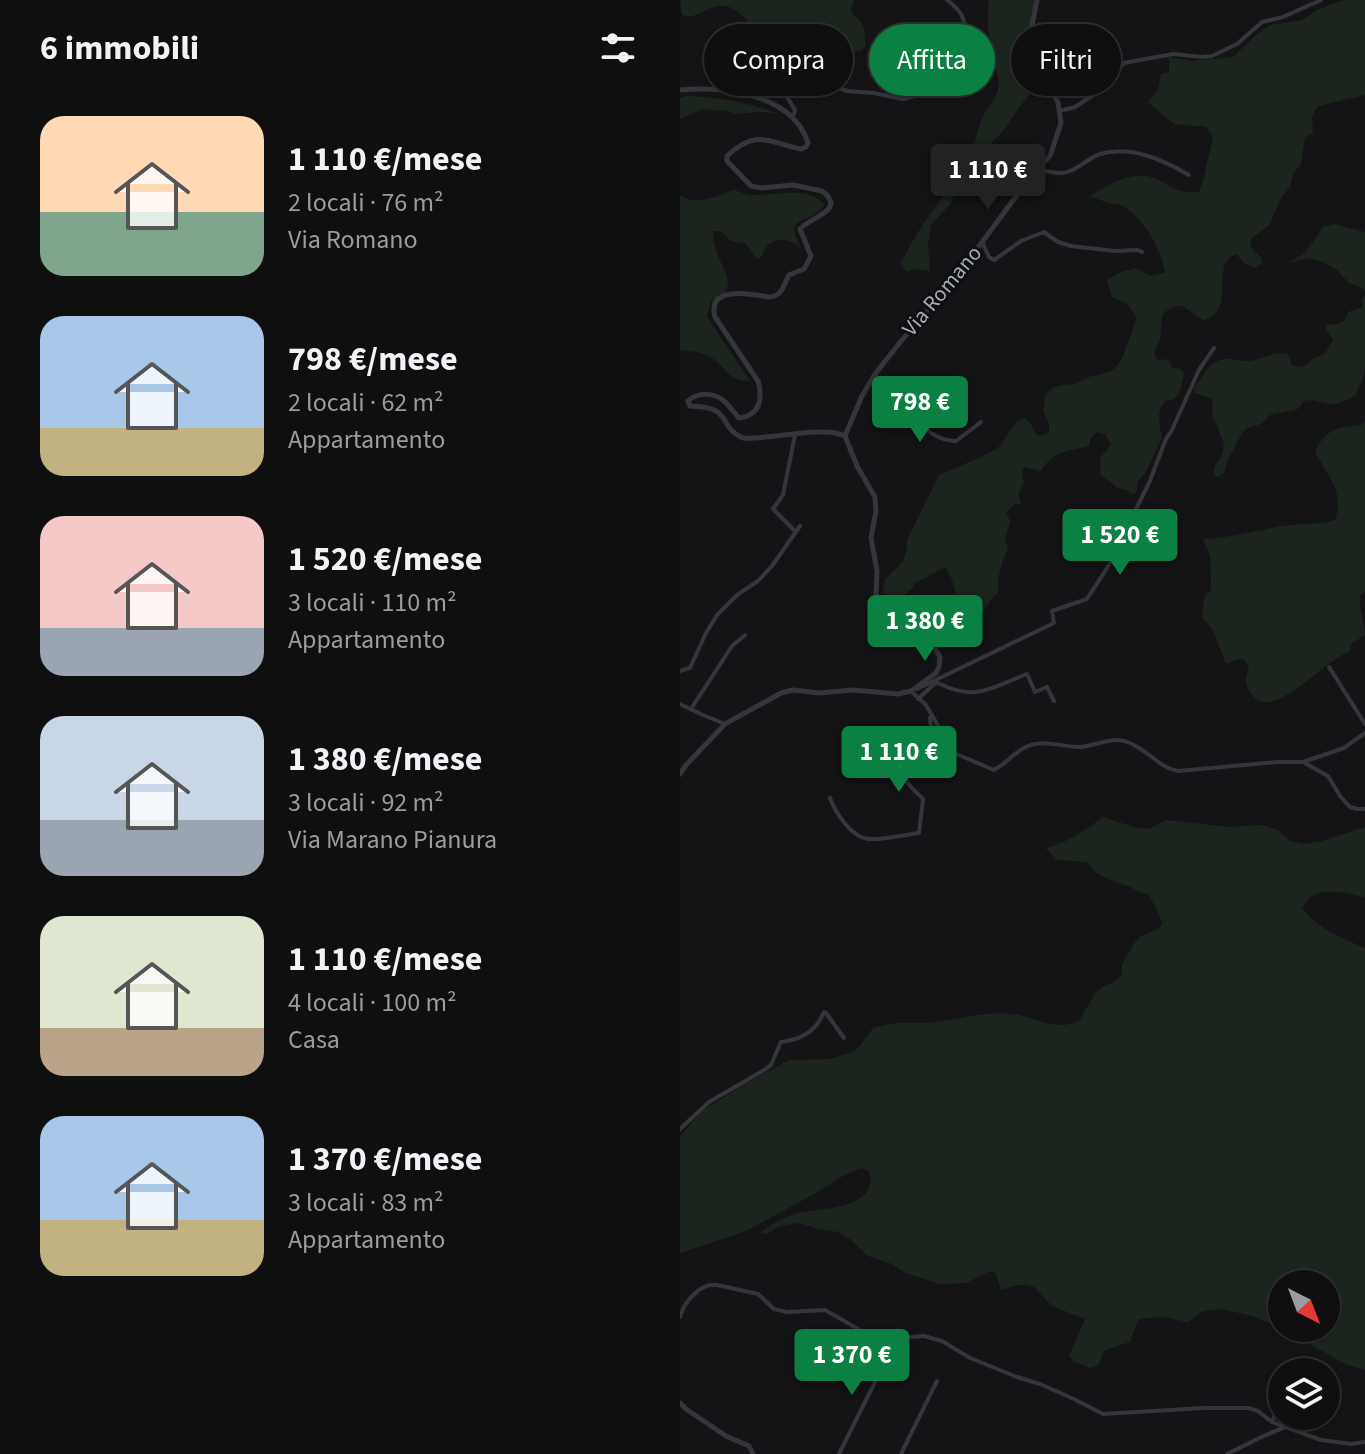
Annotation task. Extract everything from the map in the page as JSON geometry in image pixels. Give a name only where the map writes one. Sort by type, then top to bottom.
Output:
[{"type":"street","points":[[792,116],[795,110],[787,92],[806,92],[821,84],[903,99],[919,95],[916,67],[919,53],[964,24],[958,10],[947,0]]},
{"type":"street","points":[[1037,0],[1032,25],[1034,50],[1040,73],[1058,102],[1060,111],[1075,107],[1095,94],[1124,63],[1173,54],[1212,56],[1237,44],[1262,22],[1283,17],[1321,0]]},
{"type":"street","points":[[680,90],[736,92],[775,104],[792,116],[807,137],[806,147],[801,149],[766,138],[758,139],[740,146],[727,156],[727,161],[751,186],[793,185],[822,191],[831,201],[823,215],[805,222],[800,229],[811,256],[804,269],[789,275],[780,293],[775,297],[733,293],[715,303],[715,317],[758,381],[761,392],[759,406],[743,419],[735,415],[724,400],[715,396],[703,394],[688,401],[690,406],[720,411],[736,435],[743,438],[825,432],[845,436],[857,466],[875,497],[871,538],[877,571],[876,594],[895,629],[921,631],[927,635],[940,657],[936,673],[913,690]]},
{"type":"street","name":"Via Romano","points":[[845,436],[874,375],[1050,156],[1061,123],[1060,111]]},
{"type":"street","points":[[1027,185],[1043,171],[1065,173],[1092,157],[1111,152],[1146,155],[1189,175]]},
{"type":"street","points":[[982,242],[989,257],[994,260],[1021,241],[1044,232],[1058,242],[1071,246],[1142,252]]},
{"type":"street","points":[[680,774],[725,724],[786,691],[819,693],[853,690],[898,694],[920,688],[1054,623],[1052,611],[1087,599],[1111,562],[1122,563],[1127,527],[1199,370],[1214,348]]},
{"type":"street","points":[[874,375],[928,432],[947,441],[959,440],[981,422]]},
{"type":"street","points":[[895,395],[917,394],[932,386],[953,382],[959,382],[964,387]]},
{"type":"street","points":[[795,435],[783,495],[773,509],[796,532]]},
{"type":"street","points":[[680,671],[690,668],[717,615],[772,566],[800,526]]},
{"type":"street","points":[[691,709],[732,646],[745,635]]},
{"type":"street","points":[[1329,667],[1365,724]]},
{"type":"street","points":[[918,699],[938,683],[974,694],[1027,674],[1033,690],[1047,687],[1054,701]]},
{"type":"street","points":[[913,690],[926,705],[954,753],[994,770],[1034,744],[1081,747],[1120,739],[1169,769],[1178,771],[1303,762],[1344,748],[1365,733]]},
{"type":"street","points":[[680,704],[725,724]]},
{"type":"street","points":[[830,798],[835,813],[857,835],[867,839],[919,833],[923,799],[903,778],[901,753],[932,739],[932,715]]},
{"type":"street","points":[[1303,762],[1328,776],[1350,807],[1365,809]]},
{"type":"street","points":[[680,1129],[709,1102],[771,1065],[781,1042],[808,1035],[824,1012],[844,1038]]},
{"type":"street","points":[[680,1316],[684,1306],[699,1290],[710,1284],[758,1294],[774,1309],[787,1312],[825,1310],[872,1337],[924,1336],[942,1341],[970,1358],[1063,1394],[1103,1414],[1248,1408],[1268,1419]]},
{"type":"street","points":[[839,1454],[897,1338]]},
{"type":"street","points":[[901,1454],[937,1381]]},
{"type":"street","points":[[680,1403],[726,1436],[749,1446],[753,1454]]},
{"type":"street","points":[[1227,1454],[1277,1430]]},
{"type":"street","points":[[1293,1430],[1321,1440],[1351,1444],[1365,1442]]},
{"type":"shaded area","points":[[680,0],[854,0],[852,12],[863,26],[866,46],[853,53],[853,24],[749,24],[727,6],[711,8],[689,17],[682,14]]},
{"type":"shaded area","points":[[989,0],[1034,0],[1031,24],[1011,24],[1011,96],[1029,96],[1003,131],[975,160],[958,185],[951,203],[931,225],[928,244],[930,271],[917,269],[907,272],[900,264],[951,178],[966,162],[983,116],[997,93],[995,24],[988,24]]},
{"type":"shaded area","points":[[1344,0],[1365,0],[1365,95],[1318,106],[1312,117],[1313,133],[1305,138],[1301,164],[1293,174],[1290,187],[1281,198],[1269,225],[1251,239],[1251,247],[1262,263],[1256,268],[1244,263],[1236,254],[1228,259],[1224,267],[1222,298],[1214,315],[1203,320],[1179,306],[1162,315],[1160,340],[1154,351],[1156,359],[1169,360],[1171,366],[1184,373],[1177,396],[1161,407],[1161,440],[1146,472],[1138,481],[1136,493],[1130,495],[1129,491],[1117,488],[1100,474],[1100,458],[1111,445],[1105,434],[1097,432],[1089,446],[1056,456],[1041,471],[1025,467],[1022,470],[1024,483],[1018,494],[1020,505],[1015,504],[1006,512],[1010,521],[1005,540],[1008,549],[1000,571],[998,593],[982,612],[963,604],[945,567],[915,583],[900,602],[892,602],[889,595],[882,594],[885,579],[903,562],[907,540],[939,475],[998,448],[1018,420],[1025,418],[1036,435],[1049,432],[1049,423],[1043,411],[1044,398],[1048,393],[1055,387],[1108,372],[1121,361],[1137,317],[1127,304],[1112,297],[1107,280],[1136,268],[1150,276],[1165,273],[1156,244],[1144,225],[1120,205],[1090,196],[1119,180],[1135,176],[1151,177],[1177,190],[1199,192],[1213,137],[1206,127],[1174,124],[1148,102],[1158,90],[1161,74],[1169,72],[1169,57],[1192,61],[1233,57],[1270,25],[1303,20],[1316,10]]},
{"type":"shaded area","points":[[680,98],[732,101],[777,113],[737,114],[703,109],[680,119]]},
{"type":"shaded area","points":[[734,190],[747,195],[799,193],[818,199],[824,205],[796,224],[796,237],[801,248],[792,242],[778,240],[757,259],[745,243],[731,241],[721,231],[714,231],[715,248],[728,286],[710,303],[707,317],[750,381],[736,379],[704,354],[680,350],[680,195],[700,200]]},
{"type":"shaded area","points":[[1334,224],[1365,232],[1365,291],[1349,283],[1337,270],[1323,262],[1306,258],[1287,264],[1302,255],[1323,227]]},
{"type":"shaded area","points":[[1365,296],[1365,367],[1356,394],[1334,405],[1304,401],[1298,409],[1270,415],[1261,424],[1242,433],[1224,473],[1218,477],[1214,475],[1224,442],[1212,417],[1211,398],[1195,393],[1193,389],[1206,371],[1213,363],[1224,359],[1250,361],[1278,353],[1288,354],[1292,365],[1305,366],[1325,354],[1333,339],[1325,329],[1326,325],[1340,323],[1348,312],[1363,307],[1362,299]]},
{"type":"shaded area","points":[[1365,420],[1365,591],[1360,595],[1360,601],[1365,635],[1351,644],[1350,651],[1293,691],[1276,700],[1260,701],[1247,687],[1249,667],[1246,662],[1242,658],[1226,664],[1214,633],[1204,620],[1202,612],[1205,596],[1211,590],[1211,581],[1210,556],[1203,539],[1335,520],[1338,510],[1336,492],[1315,451],[1329,433],[1362,425]]},
{"type":"shaded area","points":[[1103,817],[1149,829],[1165,820],[1229,827],[1262,825],[1278,830],[1290,841],[1305,844],[1365,827],[1365,897],[1322,892],[1314,895],[1302,908],[1323,927],[1365,948],[1365,1370],[1345,1364],[1340,1358],[1334,1358],[1306,1342],[1340,1342],[1340,1270],[1268,1270],[1268,1322],[1220,1309],[1201,1312],[1188,1322],[1162,1317],[1138,1319],[1130,1342],[1105,1350],[1098,1365],[1090,1368],[1069,1356],[1085,1319],[1052,1306],[1034,1287],[1018,1285],[1001,1290],[995,1272],[988,1272],[966,1283],[940,1284],[905,1273],[892,1264],[868,1256],[838,1232],[799,1223],[779,1226],[767,1234],[760,1233],[794,1214],[834,1208],[858,1200],[870,1184],[869,1171],[861,1168],[746,1231],[680,1253],[680,1136],[702,1111],[743,1085],[789,1060],[830,1059],[852,1052],[873,1028],[889,1024],[931,1023],[997,1013],[1056,1025],[1079,1021],[1096,992],[1122,974],[1122,964],[1135,942],[1162,924],[1149,895],[1104,877],[1087,862],[1057,860],[1046,848],[1083,831]]}]
